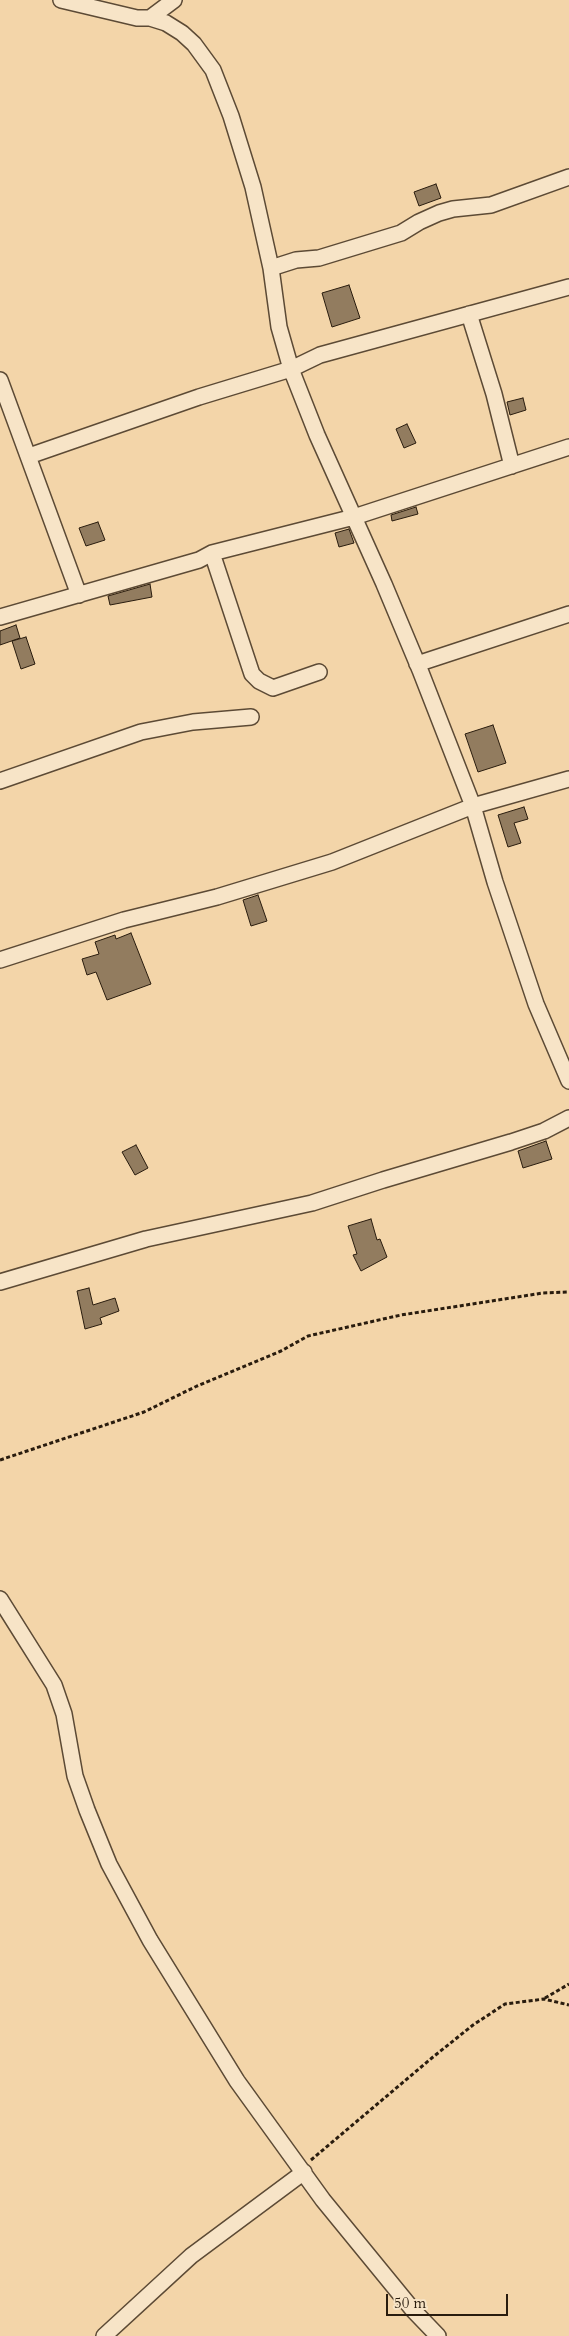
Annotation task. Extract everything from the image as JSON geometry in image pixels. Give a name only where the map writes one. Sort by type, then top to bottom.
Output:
[{"type":"street","points":[[61,0],[137,18],[150,18],[166,24],[182,33],[194,44],[213,70],[231,116],[252,187],[271,268],[279,328],[292,369],[317,435],[417,664],[473,806],[495,882],[536,1004],[569,1081]]},
{"type":"street","points":[[150,18],[174,0]]},
{"type":"street","points":[[271,268],[296,260],[319,258],[401,234],[439,213],[453,209],[491,205],[569,177]]},
{"type":"street","points":[[29,456],[199,397],[292,369],[320,355],[569,287]]},
{"type":"street","points":[[469,314],[494,394],[512,466]]},
{"type":"street","points":[[1,389],[29,456],[80,595]]},
{"type":"street","points":[[0,617],[199,560],[212,553],[354,517],[569,447]]},
{"type":"street","points":[[212,553],[252,674],[259,681],[273,688],[318,672]]},
{"type":"street","points":[[417,664],[569,614]]},
{"type":"street","points":[[0,781],[140,732],[193,722],[252,717]]},
{"type":"street","points":[[0,960],[124,920],[217,897],[332,862],[473,806],[569,779]]},
{"type":"street","points":[[0,1282],[146,1239],[312,1203],[511,1142],[544,1131],[569,1118]]},
{"type":"street","points":[[0,1599],[54,1685],[64,1714],[75,1776],[109,1864],[150,1940],[227,2065],[302,2171],[378,2269],[438,2336]]},
{"type":"street","points":[[104,2336],[191,2256],[302,2171]]},
{"type":"path","points":[[0,1460],[144,1412],[197,1386],[281,1351],[308,1336],[401,1315],[543,1293],[569,1292]]},
{"type":"path","points":[[302,2171],[357,2119],[473,2025],[505,2004],[544,1998],[569,1984]]},
{"type":"path","points":[[544,1998],[569,2005]]},
{"type":"building","points":[[436,184],[441,198],[419,206],[414,192]]},
{"type":"building","points":[[349,285],[360,318],[332,327],[322,293]]},
{"type":"building","points":[[523,398],[526,410],[510,415],[507,402]]},
{"type":"building","points":[[407,424],[416,443],[404,448],[396,429]]},
{"type":"building","points":[[416,507],[418,514],[392,521],[391,515]]},
{"type":"building","points":[[98,522],[105,540],[86,546],[79,528]]},
{"type":"building","points":[[349,529],[354,543],[339,547],[335,533]]},
{"type":"building","points":[[150,584],[152,597],[110,605],[108,596]]},
{"type":"building","points":[[16,625],[20,638],[0,645],[0,631]]},
{"type":"building","points":[[26,637],[35,664],[21,669],[12,641]]},
{"type":"building","points":[[493,725],[506,763],[478,772],[465,734]]},
{"type":"building","points":[[524,807],[528,819],[514,823],[521,843],[508,847],[498,815]]},
{"type":"building","points":[[258,895],[267,921],[251,926],[243,900]]},
{"type":"building","points":[[131,933],[151,984],[107,1000],[96,972],[87,975],[82,959],[99,954],[95,942],[115,935],[116,939]]},
{"type":"building","points":[[546,1141],[552,1159],[523,1168],[518,1151]]},
{"type":"building","points":[[136,1145],[148,1168],[135,1175],[122,1152]]},
{"type":"building","points":[[371,1219],[377,1240],[380,1239],[387,1257],[361,1271],[353,1255],[357,1254],[348,1226]]},
{"type":"building","points":[[89,1288],[93,1305],[115,1298],[119,1311],[100,1318],[102,1324],[85,1329],[77,1291]]}]
